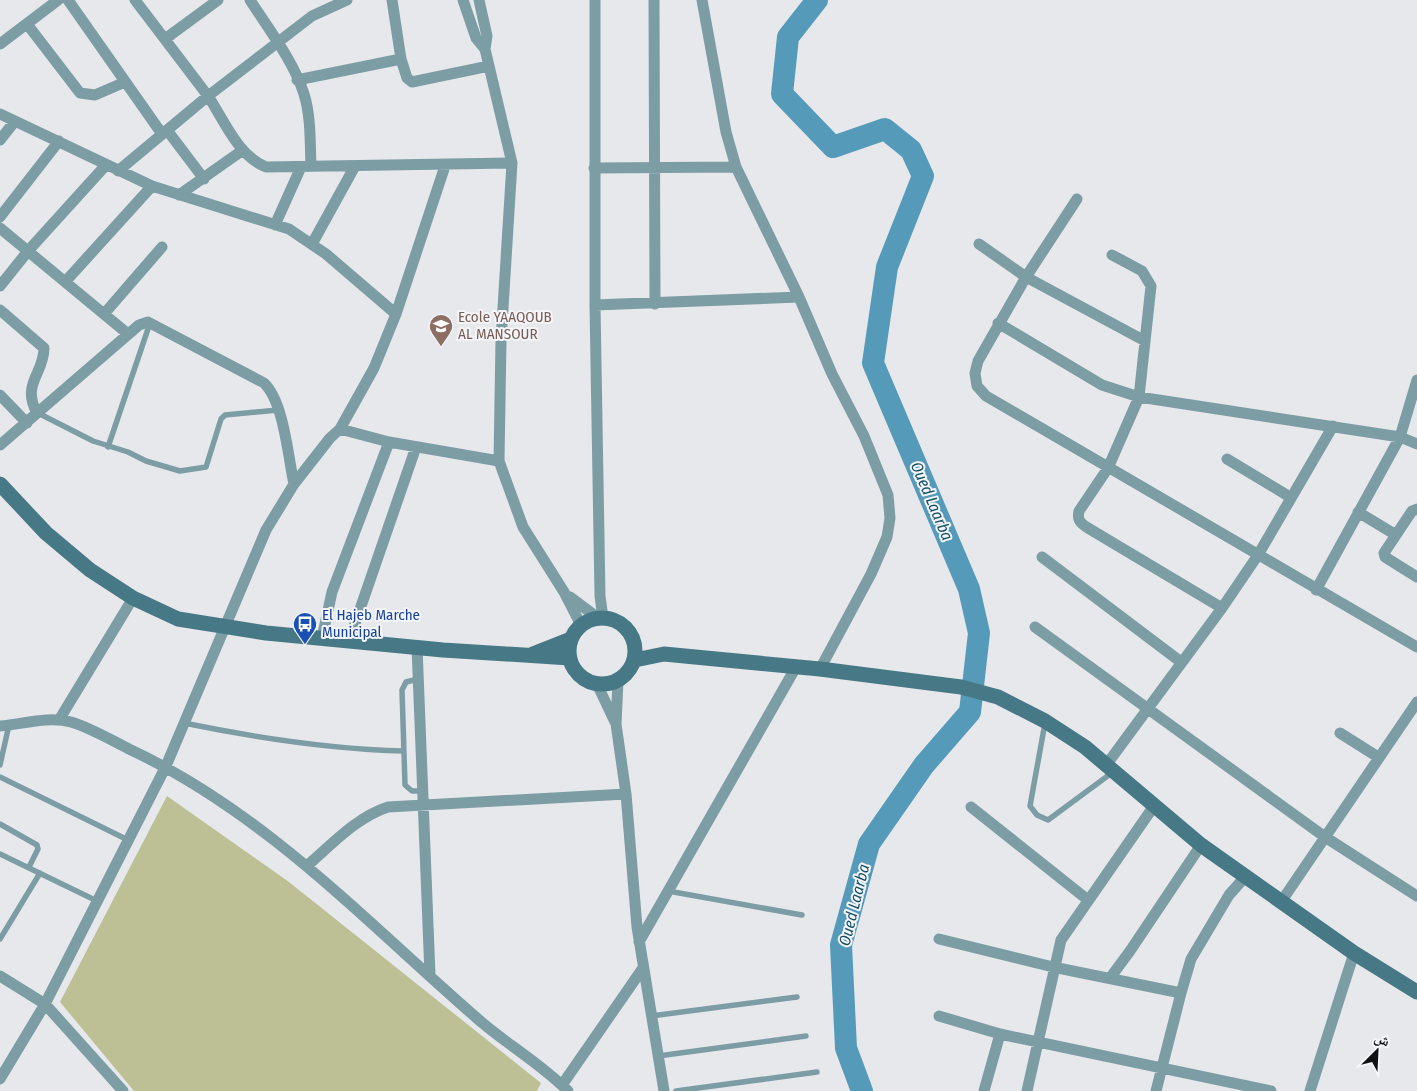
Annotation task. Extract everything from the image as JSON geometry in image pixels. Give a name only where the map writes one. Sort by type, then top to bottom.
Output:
[{"type":"street","points":[[0,44],[58,0]]},
{"type":"street","points":[[68,0],[125,82],[204,179]]},
{"type":"street","points":[[135,0],[208,96],[243,150],[252,160],[266,167],[512,164]]},
{"type":"street","points":[[164,39],[218,0]]},
{"type":"street","points":[[250,0],[278,44],[297,80],[307,107],[306,167],[275,225]]},
{"type":"street","points":[[118,171],[208,96],[312,16],[347,0]]},
{"type":"street","points":[[392,0],[401,59],[407,78],[412,82],[489,66]]},
{"type":"street","points":[[463,0],[476,38],[485,49]]},
{"type":"street","points":[[478,0],[487,36],[485,49],[512,164],[501,340],[499,461],[523,527],[564,592],[581,625]]},
{"type":"street","points":[[482,13],[485,0]]},
{"type":"street","points":[[595,0],[595,305],[600,618]]},
{"type":"street","points":[[654,0],[655,304]]},
{"type":"street","points":[[702,0],[724,123],[736,167],[799,297],[832,374],[864,436],[888,495],[890,518],[887,537],[871,574],[820,669]]},
{"type":"street","points":[[26,24],[80,94],[95,95],[125,82]]},
{"type":"street","points":[[297,80],[401,59]]},
{"type":"street","points":[[0,114],[152,186],[289,230],[312,244],[358,279],[396,314]]},
{"type":"street","points":[[0,140],[15,121]]},
{"type":"street","points":[[0,217],[59,141]]},
{"type":"street","points":[[179,195],[243,150]]},
{"type":"street","points":[[0,286],[28,251],[106,165]]},
{"type":"street","points":[[312,244],[355,166]]},
{"type":"street","points":[[0,1079],[45,1004],[166,766],[266,530],[294,484],[340,429],[374,368],[396,314],[445,166]]},
{"type":"street","points":[[594,168],[736,167]]},
{"type":"street","points":[[65,282],[152,186]]},
{"type":"street","points":[[1077,199],[998,323],[978,361],[975,373],[977,386],[986,396],[1316,590],[1417,647]]},
{"type":"street","points":[[0,228],[128,334]]},
{"type":"street","points":[[979,244],[1026,277],[1145,341]]},
{"type":"street","points":[[104,314],[162,248]]},
{"type":"street","points":[[1112,254],[1142,271],[1151,286],[1139,397],[1108,468],[1079,511],[1077,518],[1080,523],[1222,608]]},
{"type":"street","points":[[595,305],[799,297]]},
{"type":"street","points":[[0,310],[44,348],[34,376],[30,397],[37,413]]},
{"type":"street","points":[[0,446],[128,334],[139,325],[151,322],[264,382],[274,396],[294,484]]},
{"type":"street","points":[[998,323],[1102,385],[1139,397],[1400,437],[1417,444]]},
{"type":"street","points":[[1316,590],[1400,437],[1417,380]]},
{"type":"street","points":[[0,395],[27,423]]},
{"type":"street","points":[[1111,768],[1148,709],[1258,556],[1290,497],[1333,426]]},
{"type":"street","points":[[340,429],[389,442],[499,461]]},
{"type":"street","points":[[322,638],[332,592],[389,442]]},
{"type":"street","points":[[349,641],[416,447]]},
{"type":"street","points":[[1227,458],[1290,497]]},
{"type":"street","points":[[0,484],[46,533],[90,570],[133,598],[178,619],[226,627],[349,641],[570,658]]},
{"type":"street","points":[[1417,509],[1412,512],[1385,550],[1385,557],[1417,577]]},
{"type":"street","points":[[1358,512],[1396,536]]},
{"type":"street","points":[[1042,557],[1181,662]]},
{"type":"street","points":[[564,592],[586,612],[622,624],[634,641],[664,654]]},
{"type":"street","points":[[58,720],[133,598]]},
{"type":"street","points":[[600,618],[581,625],[571,639],[570,658],[579,676],[597,684],[618,681],[631,668],[635,660],[634,641]]},
{"type":"street","points":[[1034,626],[1325,837],[1415,895],[1417,882]]},
{"type":"street","points":[[530,655],[571,639]]},
{"type":"street","points":[[417,647],[430,975]]},
{"type":"street","points":[[635,660],[664,654],[820,669],[961,687],[998,697],[1045,721],[1086,747],[1201,845],[1354,953],[1417,992]]},
{"type":"street","points":[[639,942],[796,667]]},
{"type":"street","points":[[618,681],[616,724],[626,794],[639,942],[664,1091]]},
{"type":"street","points":[[597,684],[616,724]]},
{"type":"street","points":[[1281,902],[1417,702]]},
{"type":"street","points":[[5,726],[58,720],[79,725],[166,766],[250,820],[308,865],[481,1022],[565,1088],[643,968]]},
{"type":"street","points":[[1340,733],[1378,757]]},
{"type":"street","points":[[308,865],[358,822],[375,811],[388,807],[626,794]]},
{"type":"street","points":[[1027,1091],[1060,940],[1154,806]]},
{"type":"street","points":[[971,807],[1088,900]]},
{"type":"street","points":[[1110,978],[1201,845]]},
{"type":"street","points":[[1156,1091],[1191,959],[1229,895],[1245,877]]},
{"type":"street","points":[[939,939],[1053,967],[1181,993]]},
{"type":"street","points":[[1310,1091],[1336,1016],[1354,953]]},
{"type":"street","points":[[0,976],[45,1004],[123,1091]]},
{"type":"street","points":[[938,1016],[1000,1034],[1162,1066],[1270,1091]]},
{"type":"street","points":[[984,1091],[1000,1034]]},
{"type":"lane","points":[[108,447],[151,322]]},
{"type":"lane","points":[[37,413],[108,447],[180,471],[203,469],[208,462],[221,419],[225,415],[278,410]]},
{"type":"lane","points":[[418,679],[406,682],[402,690],[404,751],[406,787],[412,791],[423,791]]},
{"type":"lane","points":[[1045,721],[1030,806],[1037,815],[1048,820],[1111,768]]},
{"type":"lane","points":[[184,723],[302,743],[351,749],[404,751]]},
{"type":"lane","points":[[0,765],[5,726]]},
{"type":"lane","points":[[0,776],[128,840]]},
{"type":"lane","points":[[0,824],[37,845],[38,849],[29,868]]},
{"type":"lane","points":[[0,854],[98,901]]},
{"type":"lane","points":[[0,939],[40,873]]},
{"type":"lane","points":[[668,891],[802,915]]},
{"type":"lane","points":[[652,1016],[797,997]]},
{"type":"lane","points":[[658,1056],[806,1036]]},
{"type":"lane","points":[[676,1091],[817,1072]]},
{"type":"green space","points":[[167,796],[289,882],[541,1083],[537,1091],[134,1091],[60,1002]]},
{"type":"waterway","name":"Oued Laarba","points":[[817,0],[788,37],[782,94],[833,147],[885,129],[911,150],[923,176],[887,267],[873,363],[969,589],[979,633],[970,712],[924,765],[869,844],[841,945],[846,1048],[862,1091]]},
{"type":"place","name":"Ecole YAAQOUB AL MANSOUR","points":[[441,347]]},
{"type":"place","name":"El Hajeb Marche Municipal","points":[[305,645]]}]
